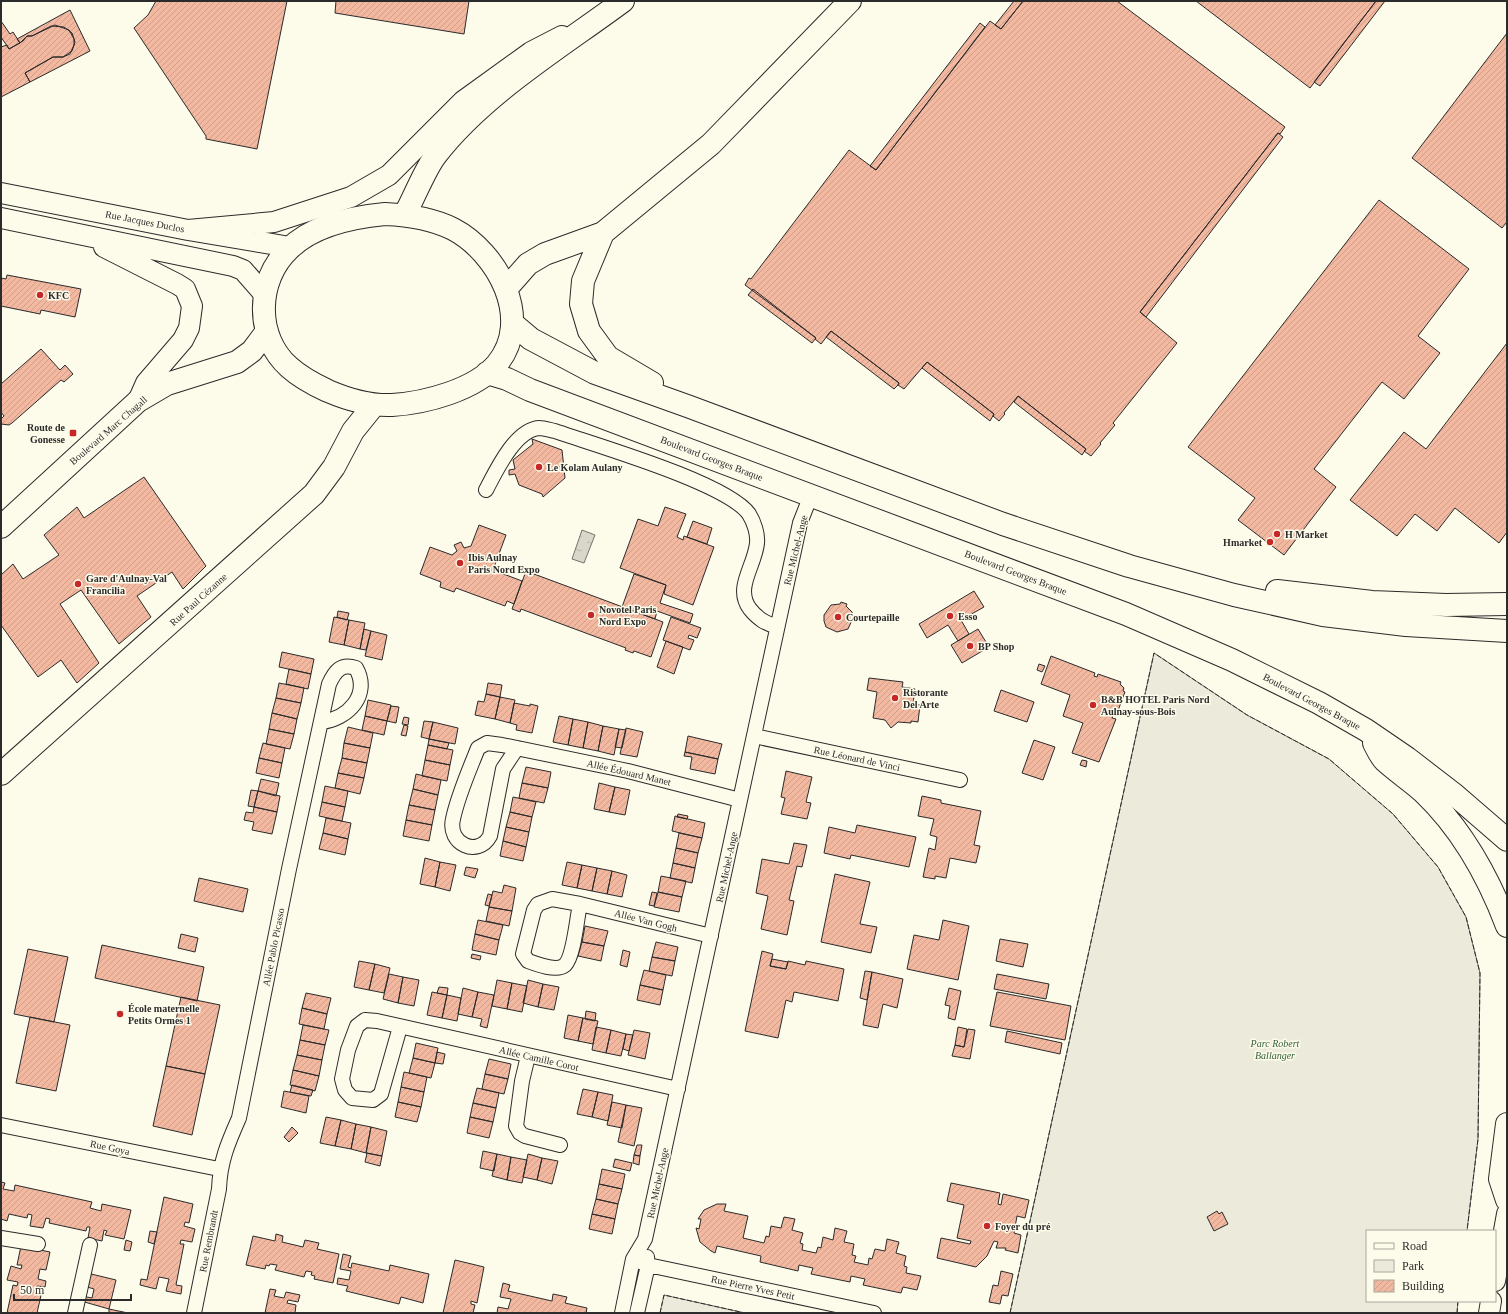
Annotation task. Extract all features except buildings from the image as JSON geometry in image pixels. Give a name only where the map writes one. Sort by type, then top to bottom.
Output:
[{"type":"main road","points":[[405,214],[435,156],[469,117],[505,87],[623,1]]},
{"type":"main road","points":[[506,289],[528,264],[545,254],[603,233],[711,144],[850,1]]},
{"type":"main road","points":[[188,230],[274,222],[352,196],[389,175],[463,101],[531,52],[604,15]]},
{"type":"main road","name":"Rue Jacques Duclos","points":[[1,193],[188,230],[290,247]]},
{"type":"main road","points":[[405,214],[452,229],[479,247],[497,270],[506,289],[512,323],[509,343],[498,362],[487,373],[446,394],[410,403],[374,405],[348,400],[316,386],[289,367],[273,346],[267,331],[264,314],[264,294],[268,280],[279,259],[290,247],[327,226],[362,216],[405,214]]},
{"type":"main road","points":[[1,218],[233,266],[243,270],[264,294]]},
{"type":"main road","points":[[603,233],[583,281],[581,304],[589,332],[608,357],[690,406]]},
{"type":"main road","points":[[80,235],[177,284],[185,290],[192,306],[189,328],[183,340],[146,383],[138,401]]},
{"type":"main road","points":[[512,323],[531,338],[595,373],[690,406],[1003,524],[1129,566],[1234,596],[1323,615],[1406,625],[1507,631]]},
{"type":"main road","name":"Boulevard Marc Chagall","points":[[1,527],[138,401],[167,384],[237,362],[252,351],[267,331]]},
{"type":"main road","name":"Boulevard Georges Braque","points":[[487,373],[507,379],[530,390],[1126,614],[1232,660],[1319,703],[1366,730],[1407,758],[1455,795],[1507,840]]},
{"type":"main road","name":"Rue Paul Cézanne","points":[[1,774],[314,494],[334,467],[353,431],[374,405]]},
{"type":"main road","points":[[1129,566],[1162,563],[1235,583],[1320,597],[1372,602],[1446,605],[1507,604]]},
{"type":"main road","points":[[1366,730],[1384,760],[1423,792],[1452,824],[1480,864],[1495,894],[1507,926]]},
{"type":"main road","points":[[1507,1124],[1500,1179],[1507,1200]]},
{"type":"main road","points":[[1496,1275],[1507,1214]]},
{"type":"main road","points":[[1489,1313],[1491,1302]]},
{"type":"street","points":[[486,490],[512,446],[531,431],[539,428],[555,431],[671,471],[730,497],[741,505],[749,515],[754,524],[756,534],[757,543],[743,589],[743,597],[755,616],[765,623],[777,626]]},
{"type":"street","name":"Rue Michel-Ange","points":[[622,1313],[633,1260],[645,1239],[777,626],[800,523],[811,495]]},
{"type":"street","name":"Allée Pablo Picasso","points":[[220,1169],[223,1154],[239,1118],[289,869],[321,722]]},
{"type":"street","name":"Rue Léonard de Vinci","points":[[754,736],[960,780]]},
{"type":"street","name":"Allée Édouard Manet","points":[[518,748],[503,769],[490,836],[486,843],[477,847],[472,847],[457,841],[453,833],[452,820],[478,748],[487,743],[518,748],[628,771],[740,800]]},
{"type":"street","name":"Allée Van Gogh","points":[[580,904],[570,956],[565,965],[560,967],[551,967],[528,962],[523,954],[526,936],[534,910],[538,904],[552,898],[580,904],[711,936]]},
{"type":"street","name":"Allée Camille Corot","points":[[400,1027],[385,1085],[381,1094],[373,1100],[352,1098],[345,1090],[342,1078],[348,1050],[358,1026],[365,1020],[377,1021],[678,1089]]},
{"type":"street","points":[[528,1056],[522,1081],[516,1126],[518,1131],[525,1136],[560,1144]]},
{"type":"street","name":"Rue Goya","points":[[1,1125],[220,1169]]},
{"type":"street","name":"Rue Rembrandt","points":[[194,1313],[219,1189],[220,1169]]},
{"type":"street","points":[[1,1238],[38,1244]]},
{"type":"street","name":"Rue Michel-Ange","points":[[637,1313],[648,1265],[645,1239]]},
{"type":"street","points":[[76,1313],[90,1245]]},
{"type":"street","name":"Rue Pierre Yves Petit","points":[[633,1260],[648,1265],[874,1313]]},
{"type":"green space","name":"Parc Robert Ballanger","points":[[1154,653],[1247,715],[1329,759],[1393,814],[1438,867],[1466,917],[1480,973],[1478,1139],[1467,1230],[1366,1230],[1366,1302],[1458,1302],[1457,1313],[1010,1313]]},
{"type":"green space","points":[[664,1295],[745,1313],[660,1313]]},
{"type":"water","points":[[582,530],[595,535],[584,563],[572,559]]},
{"type":"fence","points":[[1010,1313],[1154,653],[1247,715],[1329,759],[1393,814],[1438,867],[1466,917],[1480,973],[1478,1139],[1467,1230]]},
{"type":"fence","points":[[660,1313],[664,1295],[745,1313]]},
{"type":"fence","points":[[1457,1313],[1458,1302]]},
{"type":"place","name":"KFC","points":[[40,295]]},
{"type":"place","name":"Route de Gonesse","points":[[73,433]]},
{"type":"place","name":"Le Kolam Aulany","points":[[539,467]]},
{"type":"place","name":"H Market","points":[[1277,534]]},
{"type":"place","name":"Hmarket","points":[[1270,542]]},
{"type":"place","name":"Ibis Aulnay Paris Nord Expo","points":[[460,563]]},
{"type":"place","name":"Gare d'Aulnay-Val Francilia","points":[[78,584]]},
{"type":"place","name":"Novotel Paris Nord Expo","points":[[591,615]]},
{"type":"place","name":"Esso","points":[[950,616]]},
{"type":"place","name":"Courtepaille","points":[[838,617]]},
{"type":"place","name":"BP Shop","points":[[970,646]]},
{"type":"place","name":"Ristorante Del Arte","points":[[895,698]]},
{"type":"place","name":"B&B HOTEL Paris Nord Aulnay-sous-Bois","points":[[1093,705]]},
{"type":"place","name":"École maternelle Petits Ormes 1","points":[[120,1014]]},
{"type":"place","name":"Foyer du pré","points":[[987,1226]]}]
